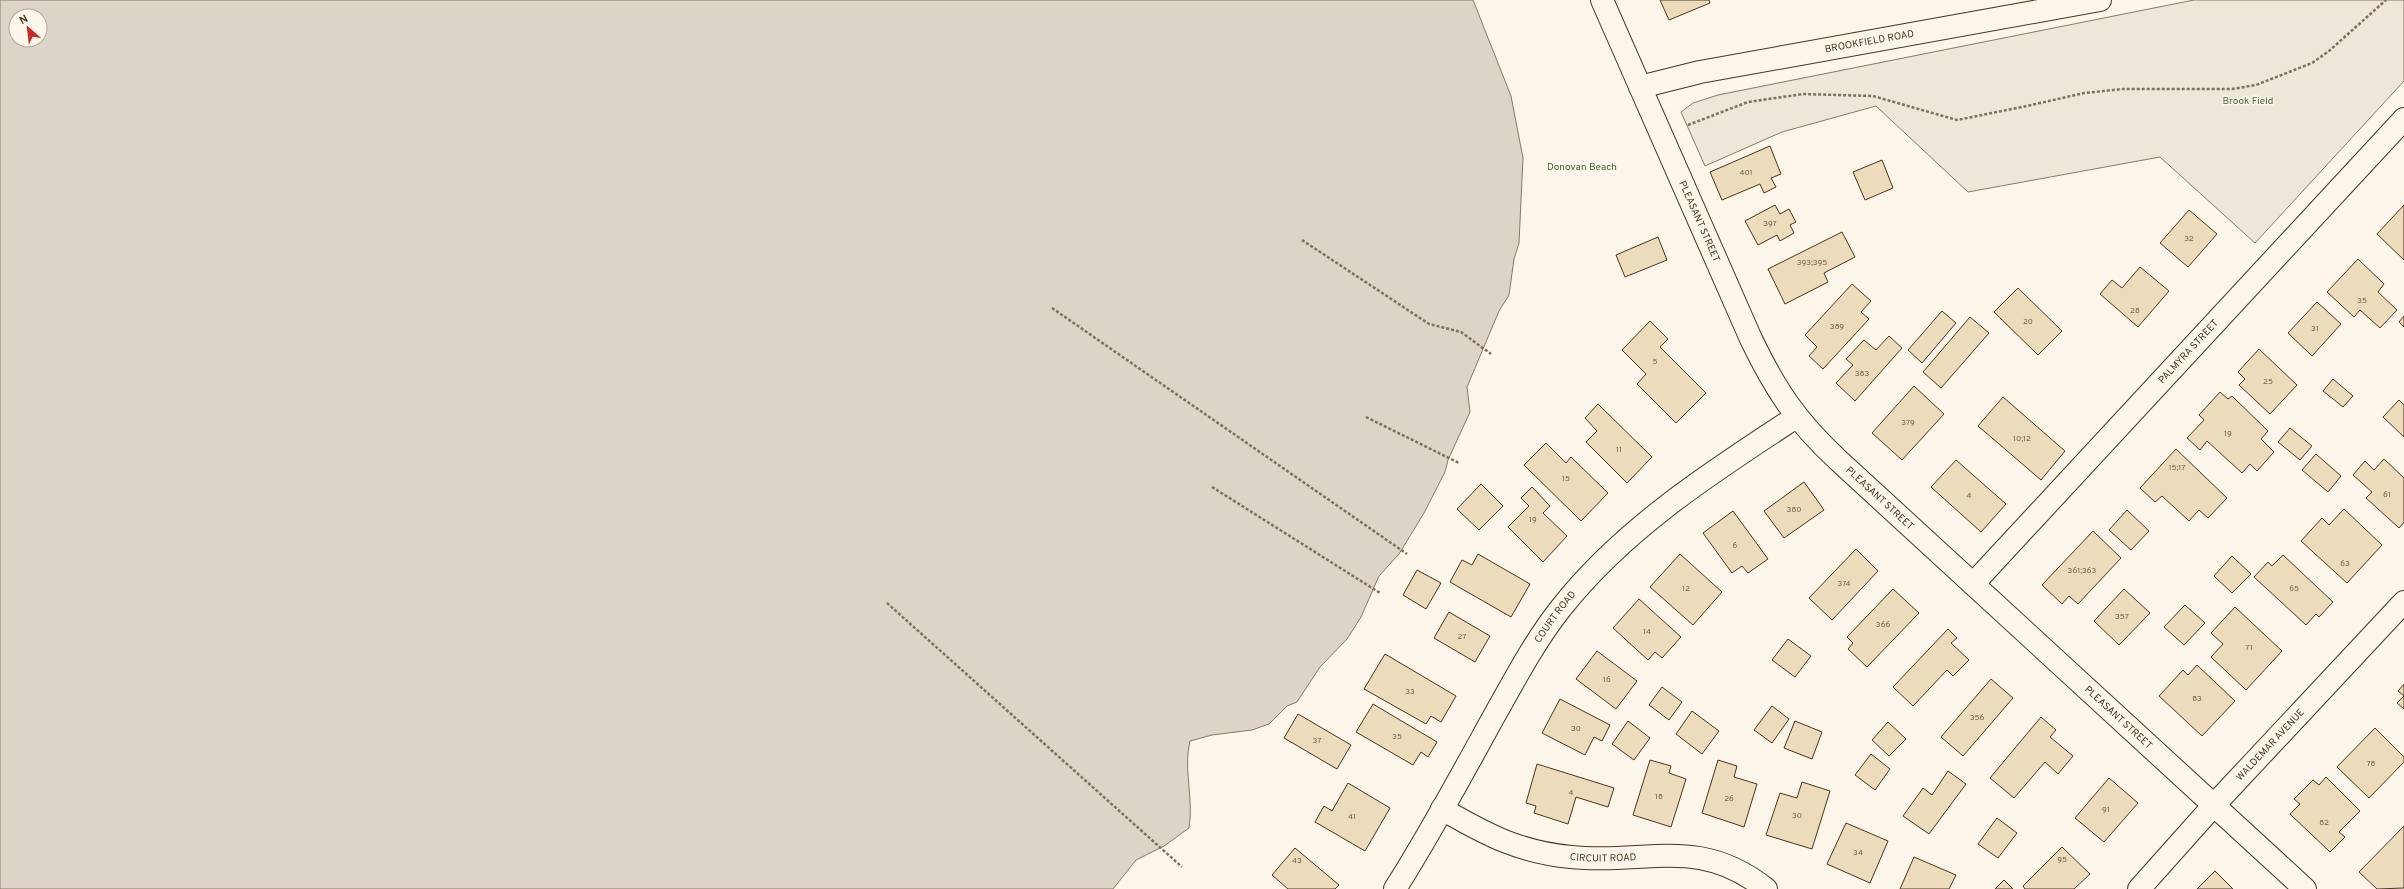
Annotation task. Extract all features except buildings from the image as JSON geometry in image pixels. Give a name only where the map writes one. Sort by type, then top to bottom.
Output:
[{"type":"street","name":"PLEASANT STREET","points":[[1602,0],[1751,339],[1776,388],[1796,417],[1821,444],[2305,889]]},
{"type":"street","name":"BROOKFIELD ROAD","points":[[1640,87],[1700,72],[2100,0]]},
{"type":"street","name":"PALMYRA STREET","points":[[1973,584],[2404,119]]},
{"type":"street","name":"COURT ROAD","points":[[1395,889],[1547,626],[1579,587],[1634,532],[1676,498],[1796,417]]},
{"type":"street","name":"WALDEMAR AVENUE","points":[[2139,889],[2214,805],[2404,602]]},
{"type":"street","name":"CIRCUIT ROAD","points":[[1442,809],[1502,842],[1536,852],[1590,858],[1666,854],[1702,858],[1737,871],[1766,889]]},
{"type":"path","points":[[1688,124],[1748,102],[1803,94],[1873,96],[1957,120],[2027,106],[2084,92],[2130,89],[2232,89],[2256,85],[2312,63],[2330,51],[2386,0]]},
{"type":"path","points":[[1302,240],[1429,324],[1461,332],[1491,354]]},
{"type":"path","points":[[1052,308],[1406,554]]},
{"type":"path","points":[[1366,417],[1459,463]]},
{"type":"path","points":[[1212,488],[1380,593]]},
{"type":"path","points":[[887,603],[1182,867]]},
{"type":"green space","name":"Brook Field","points":[[2194,0],[2404,0],[2404,81],[2255,243],[2160,157],[1968,192],[1876,106],[1782,132],[1705,166],[1681,112],[1693,103],[1718,95]]},
{"type":"shaded area","points":[[0,0],[1473,0],[1511,96],[1523,158],[1519,243],[1514,259],[1509,295],[1499,311],[1467,387],[1470,412],[1448,460],[1445,472],[1424,513],[1399,554],[1379,576],[1361,617],[1347,639],[1320,667],[1297,702],[1287,706],[1269,724],[1252,730],[1212,735],[1190,741],[1188,752],[1190,806],[1189,828],[1164,846],[1136,860],[1113,889],[0,889]]},
{"type":"park label","name":"Donovan Beach","points":[[1582,167]]}]
